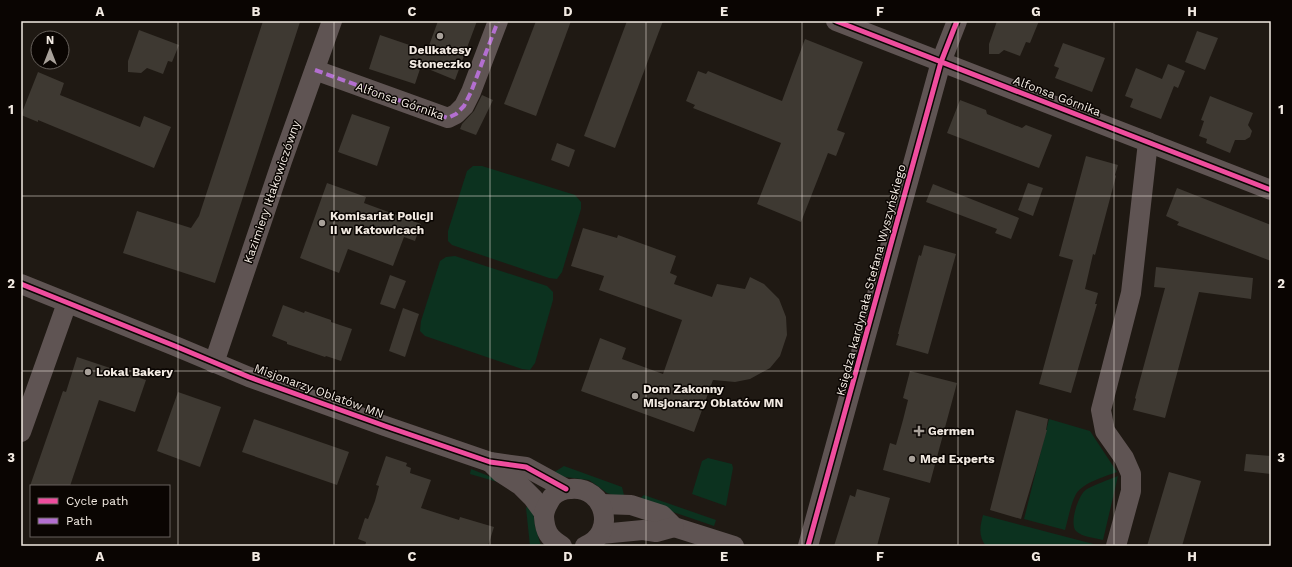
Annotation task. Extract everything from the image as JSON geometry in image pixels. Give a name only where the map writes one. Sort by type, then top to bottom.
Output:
[{"type":"street","name":"Kazimiery Iłłakowiczówny","points":[[214,363],[282,161],[332,21]]},
{"type":"street","name":"Alfonsa Górnika","points":[[315,70],[448,118],[456,114],[464,106],[471,92],[498,21]]},
{"type":"street","name":"Alfonsa Górnika","points":[[836,21],[1271,190]]},
{"type":"street","name":"Księdza kardynała Stefana Wyszyńskiego","points":[[808,546],[941,62],[957,21]]},
{"type":"street","points":[[1116,546],[1132,491],[1132,474],[1124,458],[1105,431],[1101,410],[1131,293],[1148,142]]},
{"type":"street","name":"Misjonarzy Oblatów MN","points":[[21,284],[249,377],[490,462],[526,467],[566,489]]},
{"type":"street","points":[[21,432],[68,303]]},
{"type":"street","points":[[490,462],[500,472],[520,485],[534,498],[544,513]]},
{"type":"street","points":[[555,544],[545,527],[544,513],[548,502],[556,494],[566,489],[576,488],[595,496],[601,504],[604,514],[604,524],[601,534],[591,544],[585,546]]},
{"type":"street","points":[[601,504],[631,505],[662,516],[659,535]]},
{"type":"street","points":[[601,534],[643,530],[659,535],[734,546]]},
{"type":"green space","points":[[473,166],[482,166],[575,195],[581,202],[581,209],[562,272],[557,279],[549,278],[452,245],[448,241],[448,231],[467,171]]},
{"type":"green space","points":[[455,256],[547,286],[553,292],[553,300],[535,363],[530,370],[522,369],[425,336],[420,331],[421,321],[440,261],[446,257]]},
{"type":"green space","points":[[1049,419],[1090,431],[1117,472],[1095,480],[1084,486],[1076,494],[1065,530],[1024,519]]},
{"type":"green space","points":[[708,458],[732,464],[733,468],[726,506],[692,494],[702,461]]},
{"type":"green space","points":[[564,466],[622,487],[625,499],[607,493],[589,480],[565,477],[553,473]]},
{"type":"green space","points":[[471,469],[504,482],[501,483],[470,474]]},
{"type":"green space","points":[[1118,476],[1103,540],[1085,536],[1076,531],[1074,527],[1074,516],[1080,497],[1087,489],[1094,485]]},
{"type":"green space","points":[[644,495],[716,520],[714,526],[638,500]]},
{"type":"green space","points":[[530,503],[541,546],[530,546],[526,508]]},
{"type":"green space","points":[[983,515],[1101,546],[986,546],[981,535]]},
{"type":"building","points":[[263,21],[300,22],[215,283],[123,253],[137,211],[191,228],[199,216]]},
{"type":"building","points":[[438,21],[477,21],[455,80],[421,66],[415,84],[369,69],[380,35],[427,51]]},
{"type":"building","points":[[536,21],[571,21],[536,116],[504,104]]},
{"type":"building","points":[[627,21],[663,21],[615,148],[584,136]]},
{"type":"building","points":[[997,21],[1039,21],[1030,43],[1026,42],[1020,56],[1004,50],[999,54],[989,54],[989,44]]},
{"type":"building","points":[[139,30],[179,45],[172,62],[168,61],[163,74],[147,68],[141,73],[128,72],[128,61]]},
{"type":"building","points":[[1197,31],[1218,38],[1205,70],[1185,62]]},
{"type":"building","points":[[805,39],[863,62],[837,130],[845,133],[836,156],[828,153],[801,222],[757,204],[781,143],[693,108],[695,105],[686,101],[698,71],[706,74],[708,71],[782,101]]},
{"type":"building","points":[[1063,43],[1105,58],[1092,92],[1055,78],[1059,68],[1054,66]]},
{"type":"building","points":[[1168,64],[1185,71],[1178,88],[1174,86],[1161,119],[1130,107],[1133,99],[1125,96],[1136,68],[1162,79]]},
{"type":"building","points":[[38,72],[64,83],[60,95],[140,127],[144,116],[171,127],[154,168],[38,120],[38,122],[21,115]]},
{"type":"building","points":[[482,95],[493,100],[476,135],[460,129],[462,124],[474,111]]},
{"type":"building","points":[[1210,96],[1253,113],[1248,125],[1252,131],[1250,137],[1245,140],[1235,140],[1230,153],[1206,143],[1207,139],[1199,136],[1204,121],[1201,120]]},
{"type":"building","points":[[960,100],[986,110],[987,114],[1022,128],[1026,125],[1052,135],[1039,168],[947,133]]},
{"type":"building","points":[[352,114],[390,127],[377,166],[338,152]]},
{"type":"building","points":[[557,143],[575,150],[569,167],[551,160]]},
{"type":"building","points":[[1086,156],[1118,165],[1095,255],[1093,254],[1085,289],[1098,293],[1095,304],[1097,304],[1071,393],[1039,384],[1073,260],[1059,256]]},
{"type":"building","points":[[327,183],[366,197],[364,203],[421,224],[415,241],[404,237],[393,266],[348,249],[339,273],[300,258]]},
{"type":"building","points":[[1028,183],[1043,188],[1033,216],[1018,210]]},
{"type":"building","points":[[933,184],[1019,218],[1011,239],[995,233],[997,229],[926,202]]},
{"type":"building","points":[[1177,188],[1271,225],[1271,261],[1177,225],[1179,222],[1166,216]]},
{"type":"building","points":[[583,228],[617,238],[618,235],[676,256],[670,273],[677,276],[674,284],[712,297],[717,284],[745,289],[750,277],[764,284],[779,299],[786,317],[787,335],[780,356],[770,368],[750,379],[735,382],[713,380],[694,432],[581,391],[600,338],[626,348],[622,359],[663,374],[682,320],[599,290],[604,276],[571,266]]},
{"type":"building","points":[[924,245],[956,254],[928,354],[896,345],[919,255],[921,256]]},
{"type":"building","points":[[1156,267],[1253,278],[1251,299],[1199,292],[1165,418],[1133,410],[1165,288],[1154,287]]},
{"type":"building","points":[[390,275],[406,281],[395,309],[380,304]]},
{"type":"building","points":[[283,305],[304,313],[305,311],[331,320],[331,322],[352,329],[341,361],[287,344],[287,342],[272,336]]},
{"type":"building","points":[[403,308],[419,314],[405,357],[389,351]]},
{"type":"building","points":[[77,357],[146,380],[135,412],[99,400],[70,485],[30,485],[63,391],[66,392]]},
{"type":"building","points":[[910,371],[957,383],[930,483],[883,470],[890,443],[896,445],[903,420],[908,400],[903,398]]},
{"type":"building","points":[[178,392],[221,407],[200,467],[157,451]]},
{"type":"building","points":[[1016,410],[1048,419],[1047,430],[1021,519],[990,510]]},
{"type":"building","points":[[254,419],[349,452],[337,485],[242,452]]},
{"type":"building","points":[[1246,454],[1271,456],[1271,474],[1244,471]]},
{"type":"building","points":[[386,456],[407,463],[406,466],[411,468],[410,473],[431,480],[421,508],[459,520],[460,517],[494,527],[488,546],[365,546],[366,542],[358,539],[365,518],[368,519],[375,501],[379,486],[376,485]]},
{"type":"building","points":[[1169,472],[1201,481],[1182,546],[1147,546]]},
{"type":"building","points":[[857,489],[890,498],[877,546],[834,546],[850,495],[855,497]]},
{"type":"marked path","points":[[315,70],[448,118],[456,114],[464,106],[471,92],[498,21]]},
{"type":"cycle path","points":[[836,21],[1271,190]]},
{"type":"cycle path","points":[[808,546],[941,62],[957,21]]},
{"type":"cycle path","points":[[21,284],[249,377],[490,462],[526,467],[566,489]]},
{"type":"place","name":"Delikatesy Słoneczko","points":[[440,36]]},
{"type":"place","name":"Komisariat Policji II w Katowicach","points":[[322,223]]},
{"type":"place","name":"Lokal Bakery","points":[[88,372]]},
{"type":"place","name":"Dom Zakonny Misjonarzy Oblatów MN","points":[[635,396]]},
{"type":"place","name":"Germen","points":[[919,431]]},
{"type":"place","name":"Med Experts","points":[[912,459]]}]
